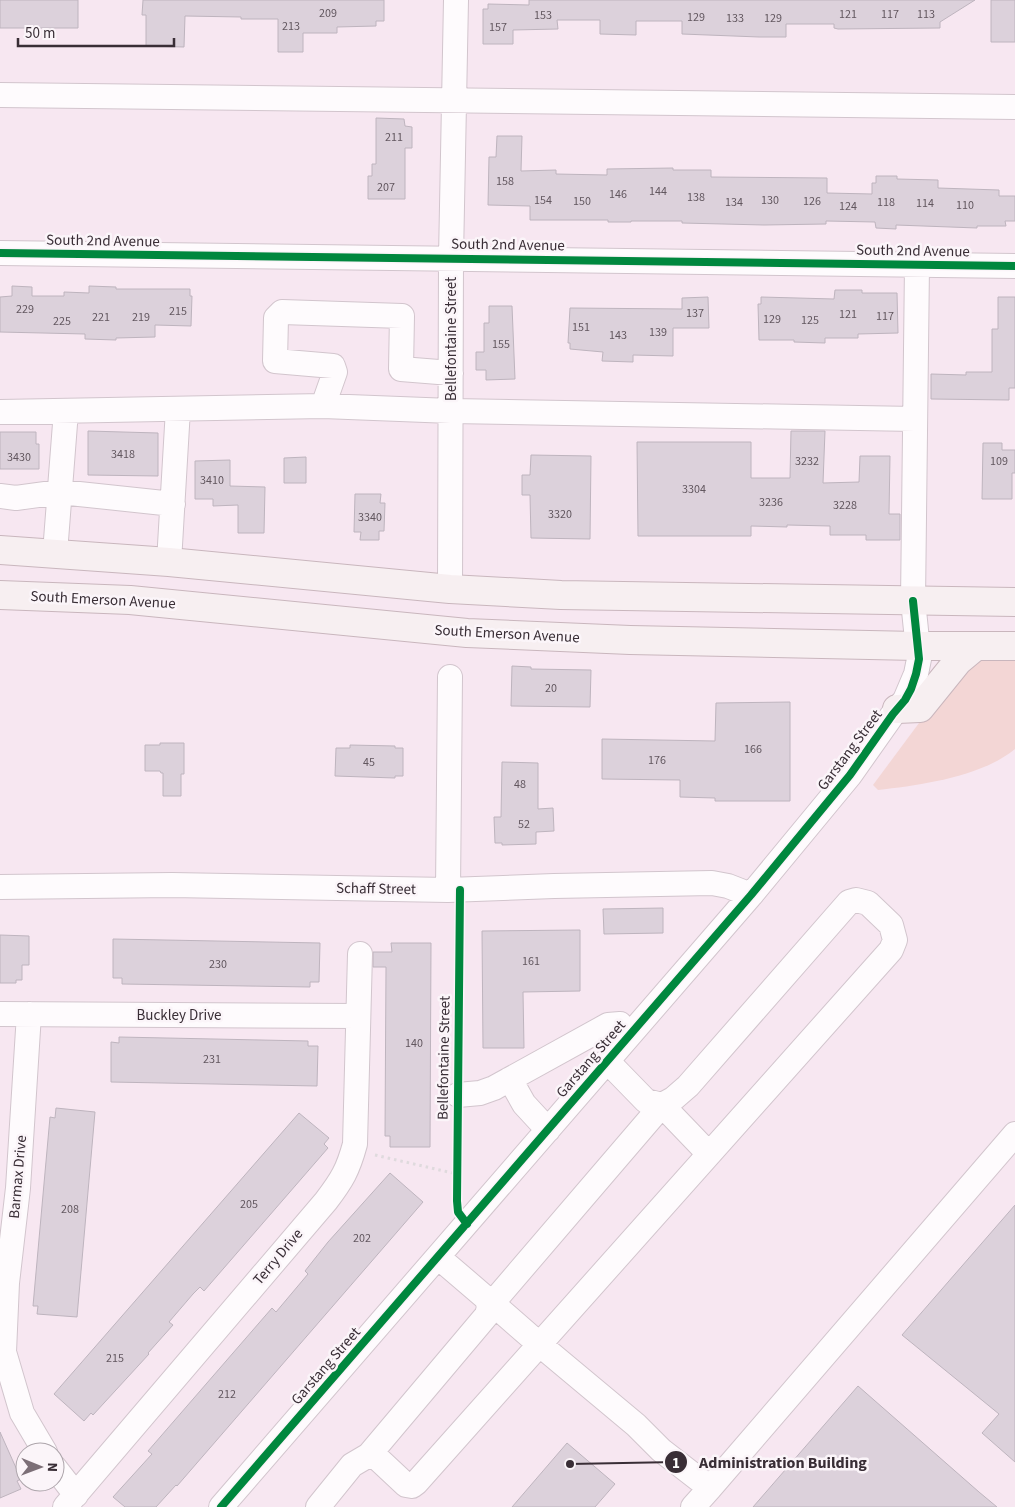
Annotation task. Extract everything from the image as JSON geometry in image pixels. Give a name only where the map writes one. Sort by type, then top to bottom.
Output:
[{"type":"main road","points":[[0,550],[169,562],[450,588],[561,595],[1015,602]]},
{"type":"main road","name":"South Emerson Avenue","points":[[0,595],[130,600],[467,633],[630,640],[917,646],[1015,646]]},
{"type":"main road","points":[[897,710],[920,708],[958,661],[976,646]]},
{"type":"street","name":"Bellefontaine Street","points":[[450,588],[451,258],[456,0]]},
{"type":"street","points":[[0,95],[1015,107]]},
{"type":"street","name":"South 2nd Avenue","points":[[0,253],[1015,266]]},
{"type":"street","name":"Garstang Street","points":[[221,1507],[751,895],[850,775],[906,700],[919,660],[913,601],[916,265]]},
{"type":"street","points":[[323,406],[335,372],[333,366],[276,361],[276,318],[282,312],[402,316],[401,369],[451,373]]},
{"type":"street","points":[[0,412],[323,406],[451,411],[915,420]]},
{"type":"street","points":[[169,562],[178,409]]},
{"type":"street","points":[[55,553],[66,411]]},
{"type":"street","points":[[0,496],[16,498],[60,492],[173,504]]},
{"type":"street","points":[[448,890],[450,677]]},
{"type":"street","name":"Schaff Street","points":[[0,887],[172,885],[448,890],[554,886],[712,884],[728,886],[751,895]]},
{"type":"street","points":[[318,1507],[352,1465],[369,1455],[486,1315],[490,1305],[662,1105],[673,1099],[688,1086],[849,902],[856,900],[868,903],[892,925],[895,940],[891,950],[416,1483],[412,1486],[406,1485],[375,1456],[369,1455]]},
{"type":"street","name":"Terry Drive","points":[[71,1501],[326,1201],[344,1177],[355,1144],[360,954]]},
{"type":"street","name":"Buckley Drive","points":[[0,1014],[358,1016]]},
{"type":"street","name":"Barmax Drive","points":[[29,1014],[18,1188],[7,1283],[4,1352],[22,1413],[39,1442]]},
{"type":"street","points":[[458,1095],[480,1093],[494,1088],[608,1025],[620,1024],[628,1036]]},
{"type":"street","points":[[607,1061],[646,1100],[662,1105],[709,1154]]},
{"type":"street","points":[[510,1079],[524,1104],[548,1130]]},
{"type":"street","points":[[694,1507],[1015,1134]]},
{"type":"street","points":[[438,1257],[487,1299],[490,1305],[636,1425],[660,1450],[710,1488]]},
{"type":"street","points":[[65,1489],[71,1501]]},
{"type":"path","points":[[353,1150],[457,1174]]},
{"type":"path","points":[[457,1164],[457,1183]]},
{"type":"shaded area","points":[[977,659],[1015,661],[1015,749],[1001,759],[968,773],[931,782],[878,790],[873,785],[922,719]]},
{"type":"building","points":[[0,0],[78,0],[78,28],[0,28]]},
{"type":"building","points":[[143,0],[384,0],[384,21],[376,21],[376,26],[337,27],[337,33],[303,33],[303,52],[278,52],[278,19],[185,16],[184,47],[146,46],[146,15],[142,15]]},
{"type":"building","points":[[529,0],[975,0],[940,22],[940,28],[838,29],[834,28],[834,24],[786,24],[786,37],[759,37],[682,34],[682,21],[636,21],[636,35],[600,34],[600,20],[557,20],[558,29],[513,30],[513,44],[483,44],[483,9],[488,9],[488,4],[529,5]]},
{"type":"building","points":[[991,0],[1015,0],[1015,42],[991,42]]},
{"type":"building","points":[[376,118],[404,119],[405,126],[412,127],[412,148],[405,148],[405,199],[368,199],[368,176],[372,176],[372,164],[376,164]]},
{"type":"building","points":[[497,136],[522,136],[521,171],[556,170],[556,174],[607,175],[607,169],[673,168],[673,170],[711,170],[711,177],[827,178],[827,193],[872,194],[872,183],[876,183],[876,176],[897,176],[897,179],[938,180],[938,188],[999,190],[999,196],[1015,196],[1015,221],[1005,221],[1006,226],[977,226],[977,228],[896,225],[896,229],[876,228],[875,222],[826,221],[826,224],[764,225],[682,223],[682,221],[530,220],[530,206],[488,205],[489,157],[496,157]]},
{"type":"building","points":[[12,286],[32,287],[32,296],[64,296],[64,292],[89,293],[89,286],[116,287],[116,289],[190,289],[190,296],[192,296],[191,326],[155,325],[155,337],[116,338],[116,340],[85,339],[85,334],[0,332],[0,297],[12,296]]},
{"type":"building","points":[[835,290],[862,290],[862,293],[897,293],[898,333],[858,334],[858,338],[825,338],[825,343],[794,342],[794,340],[759,340],[758,304],[761,304],[761,297],[834,299]]},
{"type":"building","points":[[708,297],[709,328],[673,328],[673,356],[633,355],[633,362],[602,361],[603,352],[570,349],[570,343],[568,343],[570,308],[682,309],[682,298]]},
{"type":"building","points":[[998,297],[1015,297],[1015,388],[1009,388],[1009,400],[931,399],[931,374],[966,375],[966,372],[992,372],[992,329],[998,329]]},
{"type":"building","points":[[489,306],[512,306],[515,379],[486,380],[486,370],[476,370],[476,352],[484,352],[484,323],[489,323]]},
{"type":"building","points":[[88,431],[158,433],[158,476],[88,475]]},
{"type":"building","points":[[791,431],[825,431],[823,483],[859,482],[860,456],[890,456],[889,514],[900,514],[900,540],[866,540],[866,535],[830,535],[830,526],[787,525],[787,527],[751,526],[751,536],[638,536],[637,442],[751,442],[751,478],[790,478]]},
{"type":"building","points":[[0,432],[36,432],[36,444],[39,444],[39,469],[0,469]]},
{"type":"building","points":[[983,443],[1002,443],[1002,450],[1015,450],[1015,473],[1012,473],[1012,499],[982,499]]},
{"type":"building","points":[[531,455],[591,456],[590,539],[531,538],[530,495],[522,495],[522,475],[530,475]]},
{"type":"building","points":[[306,457],[306,483],[284,483],[284,458]]},
{"type":"building","points":[[230,460],[230,486],[265,487],[264,533],[238,533],[238,505],[213,506],[213,499],[195,499],[195,461]]},
{"type":"building","points":[[355,494],[381,494],[380,503],[385,503],[384,531],[379,531],[379,540],[360,540],[361,532],[354,532]]},
{"type":"building","points":[[512,666],[531,667],[531,669],[591,670],[590,707],[511,706]]},
{"type":"building","points":[[790,702],[790,801],[715,801],[715,798],[680,797],[680,780],[602,779],[602,739],[715,741],[716,703]]},
{"type":"building","points":[[160,743],[184,743],[184,774],[181,774],[181,796],[163,796],[163,773],[160,771],[145,771],[145,745],[160,745]]},
{"type":"building","points":[[350,745],[395,746],[395,748],[403,748],[403,776],[395,776],[395,778],[335,776],[336,748],[350,748]]},
{"type":"building","points":[[502,762],[538,763],[538,809],[553,808],[554,831],[536,832],[536,844],[502,845],[502,843],[495,843],[494,817],[501,817]]},
{"type":"building","points":[[663,908],[663,933],[604,934],[603,909]]},
{"type":"building","points":[[580,930],[580,991],[523,992],[524,1048],[483,1048],[482,931]]},
{"type":"building","points":[[0,935],[29,936],[29,965],[22,965],[22,980],[16,980],[16,983],[0,983]]},
{"type":"building","points":[[113,939],[320,943],[319,982],[310,982],[310,987],[122,984],[122,978],[113,978]]},
{"type":"building","points":[[391,943],[431,943],[430,1147],[390,1147],[390,1136],[385,1136],[386,967],[373,967],[373,952],[392,952]]},
{"type":"building","points":[[119,1037],[308,1041],[308,1046],[318,1046],[317,1086],[111,1082],[111,1042],[119,1043]]},
{"type":"building","points":[[56,1108],[95,1112],[77,1317],[37,1314],[38,1306],[33,1306],[50,1117],[55,1118]]},
{"type":"building","points":[[299,1113],[329,1138],[324,1144],[328,1148],[204,1291],[200,1287],[193,1294],[169,1322],[173,1325],[149,1354],[93,1415],[91,1413],[84,1421],[54,1394]]},
{"type":"building","points":[[390,1173],[423,1202],[177,1486],[156,1507],[125,1507],[113,1497],[152,1454],[148,1451],[272,1308],[276,1312],[308,1274],[305,1271],[328,1242]]},
{"type":"building","points":[[1015,1205],[1015,1462],[982,1433],[999,1414],[902,1335]]},
{"type":"building","points":[[858,1386],[979,1492],[997,1507],[753,1507]]},
{"type":"building","points":[[0,1432],[15,1466],[15,1492],[0,1498]]},
{"type":"building","points":[[567,1443],[615,1484],[595,1507],[512,1507]]},
{"type":"cycle path","points":[[0,253],[1015,266]]},
{"type":"cycle path","points":[[221,1507],[751,895],[850,775],[911,689],[919,659],[913,601]]},
{"type":"cycle path","points":[[460,890],[457,1201],[458,1212],[467,1224]]},
{"type":"place","name":"Administration Building","points":[[570,1464]]}]
